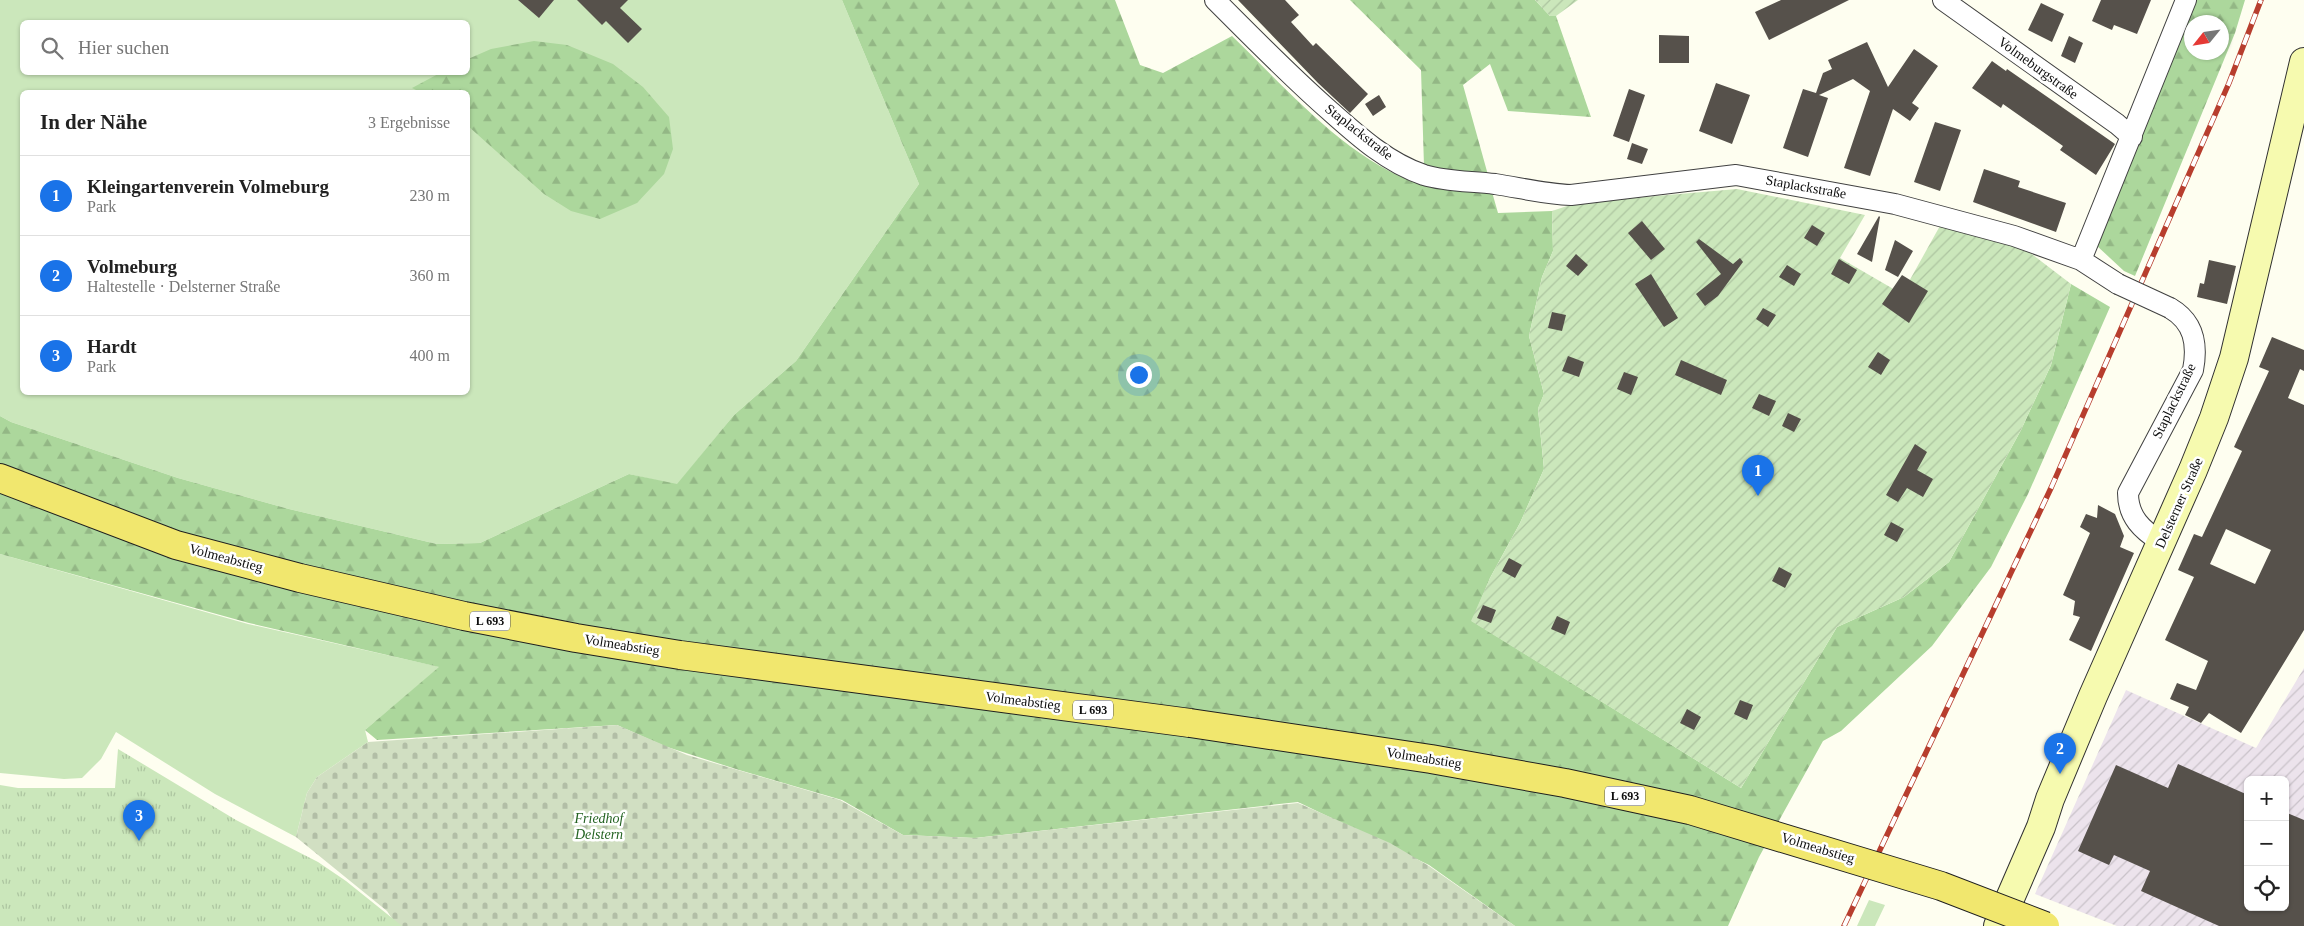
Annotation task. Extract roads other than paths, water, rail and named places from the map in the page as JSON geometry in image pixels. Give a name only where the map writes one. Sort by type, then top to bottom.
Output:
[{"type":"main road","name":"Volmeabstieg","points":[[0,478],[176,545],[300,578],[464,616],[576,638],[680,655],[1190,723],[1430,758],[1565,783],[1690,810],[1941,886],[2045,926]]},
{"type":"street","name":"Staplackstraße","points":[[1215,0],[1279,64],[1354,132],[1385,155],[1422,174],[1446,180],[1494,184],[1550,194],[1571,195],[1736,175],[1896,204],[2014,236],[2081,260],[2118,284],[2170,308],[2182,315],[2189,325],[2195,341],[2196,356],[2193,370],[2128,493],[2128,504],[2144,531],[2162,542]]},
{"type":"street","name":"Volmeburgstraße","points":[[1944,0],[2117,124],[2132,138]]},
{"type":"street","points":[[2081,260],[2132,138],[2186,0]]},
{"type":"street","name":"Delsterner Straße","points":[[1998,926],[2041,827],[2050,799],[2090,705],[2204,444],[2234,358],[2304,62]]},
{"type":"railway","points":[[1844,926],[2051,488],[2229,83],[2261,0]]},
{"type":"place","name":"Kleingartenverein Volmeburg","points":[[1758,496]]},
{"type":"place","name":"Volmeburg","points":[[2060,774]]},
{"type":"place","name":"Hardt","points":[[139,841]]},
{"type":"park label","name":"Friedhof Delstern","points":[[599,826]]}]
